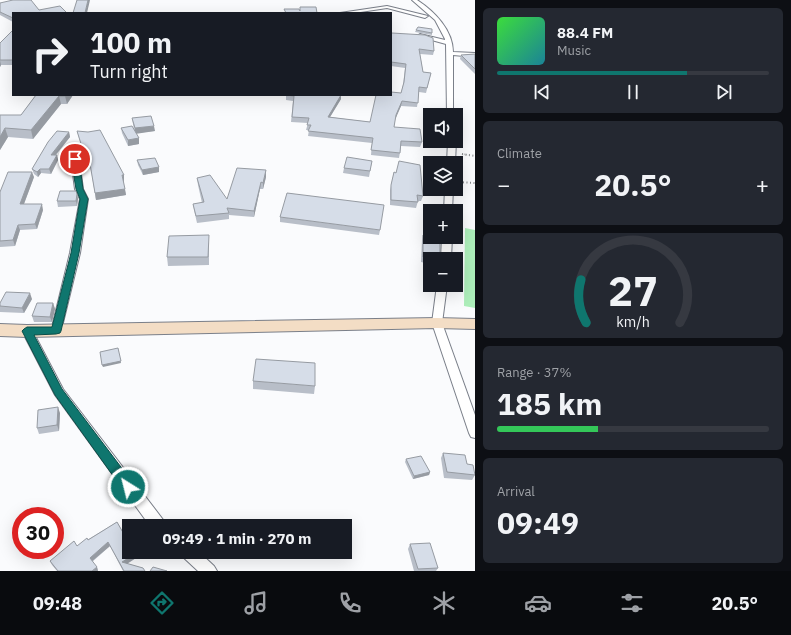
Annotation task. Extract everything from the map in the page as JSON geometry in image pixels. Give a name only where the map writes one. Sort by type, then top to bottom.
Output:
[{"type":"main road","points":[[0,330],[56,331],[436,323],[475,324]]},
{"type":"street","points":[[414,0],[432,12],[446,33],[449,43],[450,108]]},
{"type":"street","points":[[351,12],[387,7],[425,16],[440,24]]},
{"type":"street","points":[[425,7],[425,16]]},
{"type":"street","points":[[440,24],[436,32],[440,40]]},
{"type":"street","points":[[411,35],[424,36],[449,43]]},
{"type":"street","points":[[449,53],[475,55]]},
{"type":"street","points":[[452,148],[452,153]]},
{"type":"street","points":[[56,331],[75,253],[84,199],[79,189],[75,159]]},
{"type":"street","points":[[441,292],[436,323],[475,433]]},
{"type":"street","points":[[27,331],[58,392],[154,519]]},
{"type":"street","points":[[196,559],[209,571]]},
{"type":"path","points":[[452,153],[475,156]]},
{"type":"path","points":[[463,182],[475,183]]},
{"type":"green space","points":[[465,228],[475,230],[475,308],[464,306]]},
{"type":"building","points":[[13,0],[31,0],[39,10],[60,6],[66,12],[12,12],[12,18],[0,12],[0,3]]},
{"type":"building","points":[[77,0],[88,0],[85,12],[73,12]]},
{"type":"building","points":[[300,7],[316,7],[317,12],[286,12],[284,9],[299,9],[300,11]]},
{"type":"building","points":[[418,27],[432,29],[432,33],[416,30]]},
{"type":"building","points":[[12,31],[12,60],[0,60],[0,43]]},
{"type":"building","points":[[392,33],[425,35],[433,38],[434,51],[419,49],[423,72],[431,73],[427,88],[419,87],[418,103],[402,101],[396,115],[394,127],[420,129],[422,142],[401,141],[400,153],[371,150],[373,138],[308,131],[311,125],[307,125],[309,118],[292,117],[294,96],[340,96],[328,117],[370,122],[376,96],[392,96],[392,92],[401,93],[406,64],[392,62]]},
{"type":"building","points":[[475,54],[475,69],[461,55]]},
{"type":"building","points":[[35,96],[59,96],[31,130],[5,128],[0,137],[0,115],[21,115]]},
{"type":"building","points":[[151,116],[154,126],[135,128],[132,118]]},
{"type":"building","points":[[132,126],[139,138],[128,140],[121,128]]},
{"type":"building","points":[[100,130],[124,175],[122,175],[125,189],[95,193],[89,158],[87,163],[77,131],[88,132]]},
{"type":"building","points":[[57,131],[69,132],[51,155],[57,155],[49,169],[40,169],[37,172],[32,169],[48,142]]},
{"type":"building","points":[[347,157],[372,161],[370,171],[344,168]]},
{"type":"building","points":[[155,158],[159,167],[142,170],[137,160]]},
{"type":"building","points":[[399,161],[420,165],[423,196],[417,195],[418,202],[391,200],[391,185],[394,172],[396,173]]},
{"type":"building","points":[[237,168],[266,170],[263,183],[261,182],[254,211],[227,208],[229,213],[196,216],[193,204],[204,202],[197,178],[210,175],[227,199]]},
{"type":"building","points":[[8,172],[32,172],[20,204],[42,204],[35,224],[18,225],[13,240],[0,241],[0,192]]},
{"type":"building","points":[[60,191],[76,191],[76,201],[57,201]]},
{"type":"building","points":[[287,193],[384,205],[380,230],[280,217]]},
{"type":"building","points":[[209,235],[208,257],[167,257],[169,236]]},
{"type":"building","points":[[423,244],[440,244],[440,252],[423,252]]},
{"type":"building","points":[[6,292],[30,293],[22,308],[0,306]]},
{"type":"building","points":[[37,303],[53,303],[50,317],[32,316]]},
{"type":"building","points":[[118,348],[121,361],[102,365],[100,352]]},
{"type":"building","points":[[256,359],[315,363],[315,386],[253,381]]},
{"type":"building","points":[[58,407],[57,425],[37,428],[38,410]]},
{"type":"building","points":[[443,453],[465,455],[467,464],[473,465],[475,475],[447,472]]},
{"type":"building","points":[[421,456],[430,472],[414,476],[406,459]]},
{"type":"building","points":[[117,522],[122,531],[122,559],[127,559],[122,562],[143,568],[145,571],[124,571],[108,542],[90,558],[97,567],[92,571],[58,571],[50,561],[52,559],[64,559],[64,549],[74,541],[77,546],[87,538],[88,540]]},
{"type":"building","points":[[430,543],[438,568],[418,569],[410,544]]},
{"type":"building","points":[[153,567],[167,571],[150,571]]},
{"type":"route","points":[[75,159],[79,189],[84,199],[75,253],[56,331],[27,331],[58,392],[128,487]]}]
